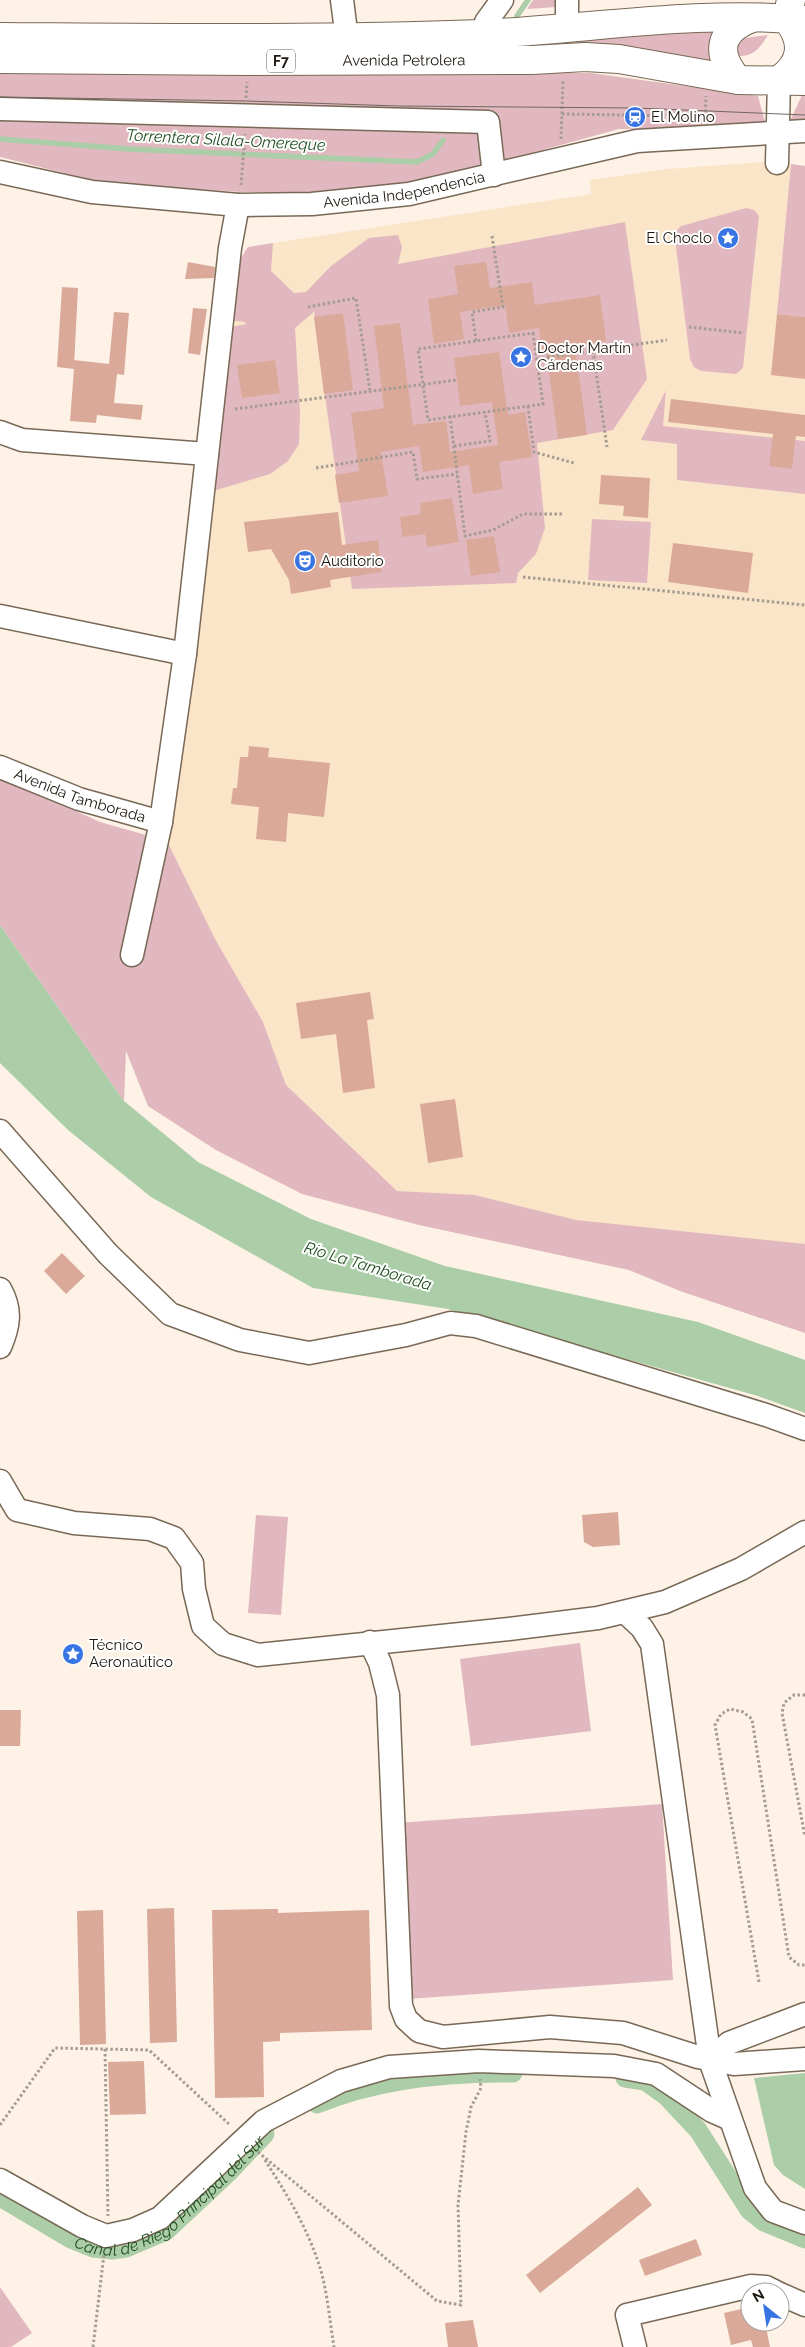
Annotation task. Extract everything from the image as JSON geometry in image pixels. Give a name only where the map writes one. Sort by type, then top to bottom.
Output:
[{"type":"highway","name":"Avenida Petrolera","points":[[0,37],[347,39],[485,34],[567,13],[752,18],[794,13]]},
{"type":"highway","points":[[792,81],[790,73],[799,55],[794,13]]},
{"type":"highway","points":[[738,80],[725,62],[723,52],[724,41],[729,32],[737,25],[752,18]]},
{"type":"highway","name":"Avenida Petrolera","points":[[0,59],[248,61],[585,57],[619,59],[738,80],[792,81]]},
{"type":"street","points":[[342,0],[347,39]]},
{"type":"street","points":[[485,34],[486,22],[502,0]]},
{"type":"street","points":[[777,163],[778,132],[792,81]]},
{"type":"street","points":[[0,109],[488,122],[494,175]]},
{"type":"street","name":"Avenida Independencia","points":[[0,172],[92,192],[238,205],[312,204],[409,194],[705,127],[778,132],[805,131]]},
{"type":"street","points":[[132,955],[161,822],[184,654],[230,248],[238,205]]},
{"type":"street","points":[[0,432],[22,440],[207,454]]},
{"type":"street","points":[[0,616],[184,654]]},
{"type":"street","name":"Avenida Tamborada","points":[[0,766],[79,799],[161,822]]},
{"type":"street","points":[[0,1131],[108,1254],[170,1314],[223,1334],[240,1340],[309,1353],[406,1335],[450,1323],[476,1326],[766,1415],[805,1429]]},
{"type":"street","points":[[0,1289],[8,1303],[6,1332],[0,1347]]},
{"type":"street","points":[[0,1481],[17,1510],[74,1523],[150,1529],[174,1538],[192,1563],[194,1589],[203,1626],[223,1644],[258,1655],[509,1629],[598,1618],[625,1612],[665,1602],[741,1569],[805,1532]]},
{"type":"street","points":[[625,1612],[642,1628],[652,1644],[710,2060],[755,2188],[774,2211],[805,2223]]},
{"type":"street","points":[[370,1642],[380,1664],[388,1695],[401,2006],[406,2019],[419,2031],[443,2037],[550,2026],[622,2033],[710,2060],[734,2064],[805,2059]]},
{"type":"street","points":[[710,2060],[729,2042],[805,2014]]},
{"type":"street","points":[[477,2034],[479,2061]]},
{"type":"street","points":[[0,2180],[82,2226],[106,2236],[133,2230],[160,2218],[264,2121],[341,2081],[389,2067],[479,2061],[614,2066],[656,2074],[712,2111],[730,2119]]},
{"type":"street","points":[[635,2347],[627,2315],[740,2289]]},
{"type":"street","points":[[790,2298],[805,2305]]},
{"type":"path","points":[[561,159],[563,58]]},
{"type":"path","points":[[705,127],[706,90]]},
{"type":"path","points":[[562,114],[686,116]]},
{"type":"path","points":[[696,116],[705,127]]},
{"type":"path","points":[[244,164],[245,142]]},
{"type":"path","points":[[476,341],[472,312],[503,307],[492,236]]},
{"type":"path","points":[[308,307],[356,298],[370,391]]},
{"type":"path","points":[[689,327],[744,333]]},
{"type":"path","points":[[533,333],[537,359],[543,404],[428,420],[418,349],[533,333]]},
{"type":"path","points":[[537,359],[667,340]]},
{"type":"path","points":[[593,351],[607,447]]},
{"type":"path","points":[[235,409],[457,380]]},
{"type":"path","points":[[528,406],[534,452],[574,463]]},
{"type":"path","points":[[454,446],[490,441],[485,412]]},
{"type":"path","points":[[450,416],[465,536],[493,530],[523,514],[563,514]]},
{"type":"path","points":[[316,468],[413,452],[417,479],[457,474]]},
{"type":"path","points":[[523,577],[805,605]]},
{"type":"path","points":[[805,1695],[794,1694],[784,1703],[782,1713],[805,1837]]},
{"type":"path","points":[[759,1982],[715,1725],[721,1714],[730,1709],[743,1712],[752,1719],[789,1957],[799,1965],[805,1965]]},
{"type":"path","points":[[0,2125],[55,2048],[149,2050],[245,2139]]},
{"type":"path","points":[[106,2049],[106,2236]]},
{"type":"path","points":[[334,2347],[326,2294],[316,2256],[284,2189],[263,2157],[437,2301],[461,2305],[458,2205],[469,2115],[481,2088]]},
{"type":"path","points":[[93,2347],[104,2261]]},
{"type":"shaded area","points":[[533,0],[557,0],[556,7],[527,9]]},
{"type":"shaded area","points":[[718,29],[713,65],[538,52],[506,47],[534,46],[566,36]]},
{"type":"shaded area","points":[[768,35],[756,51],[748,55],[738,56],[737,46],[744,38]]},
{"type":"shaded area","points":[[0,71],[591,73],[758,96],[765,122],[711,130],[619,129],[444,177],[356,192],[240,192],[104,183],[0,157]]},
{"type":"shaded area","points":[[803,93],[805,93],[805,123],[789,123]]},
{"type":"shaded area","points":[[763,162],[805,166],[805,1333],[680,1291],[629,1270],[419,1225],[302,1194],[216,1150],[148,1106],[167,841],[239,261],[248,247],[591,194],[590,180],[667,169]]},
{"type":"shaded area","points":[[791,164],[805,166],[805,317],[777,314]]},
{"type":"shaded area","points":[[746,208],[754,210],[759,216],[743,368],[736,374],[701,371],[694,367],[690,359],[675,239],[676,231],[681,226]]},
{"type":"shaded area","points":[[625,222],[647,379],[613,430],[537,443],[545,528],[536,554],[518,573],[516,583],[352,589],[314,317],[315,311],[295,328],[300,412],[299,444],[288,461],[270,474],[210,492],[231,327],[246,324],[245,322],[217,319],[239,261],[248,247],[273,243],[271,271],[294,293],[306,292],[331,266],[369,238],[398,235],[402,247],[398,264]]},
{"type":"shaded area","points":[[666,390],[663,426],[805,441],[805,494],[677,480],[677,444],[641,440]]},
{"type":"shaded area","points":[[592,519],[651,522],[647,583],[588,580]]},
{"type":"shaded area","points":[[0,776],[100,822],[167,841],[215,939],[263,1022],[286,1085],[397,1191],[475,1195],[576,1220],[805,1244],[805,1333],[680,1291],[629,1270],[419,1225],[302,1194],[216,1150],[148,1106],[126,1051],[124,1101],[0,925]]},
{"type":"shaded area","points":[[256,1515],[288,1517],[281,1615],[248,1613]]},
{"type":"shaded area","points":[[580,1643],[591,1731],[471,1746],[460,1659]]},
{"type":"shaded area","points":[[662,1804],[673,1980],[408,1999],[396,1823]]},
{"type":"shaded area","points":[[0,2287],[32,2333],[11,2347],[0,2347]]},
{"type":"water","name":"Río La Tamborada","points":[[0,925],[124,1101],[198,1162],[311,1219],[445,1266],[698,1322],[805,1360],[805,1413],[758,1396],[448,1309],[313,1288],[151,1197],[68,1130],[0,1063]]},
{"type":"water","points":[[805,2073],[805,2189],[783,2175],[774,2165],[754,2078]]},
{"type":"building","points":[[188,262],[215,267],[214,278],[185,279]]},
{"type":"building","points":[[486,262],[490,288],[532,282],[535,305],[600,295],[606,341],[575,346],[587,435],[558,439],[546,350],[542,350],[539,328],[509,333],[505,305],[460,312],[464,339],[434,344],[428,299],[458,294],[454,266]]},
{"type":"building","points":[[62,287],[78,288],[74,360],[109,364],[114,312],[129,313],[124,375],[117,374],[114,403],[143,405],[141,420],[97,415],[96,423],[70,421],[74,369],[57,367]]},
{"type":"building","points":[[193,308],[207,309],[200,355],[188,353]]},
{"type":"building","points":[[343,313],[353,390],[324,394],[314,317]]},
{"type":"building","points":[[777,314],[805,317],[805,379],[771,375]]},
{"type":"building","points":[[400,323],[413,425],[446,421],[450,452],[498,445],[492,402],[460,406],[454,358],[499,352],[508,415],[525,412],[532,457],[499,462],[503,489],[473,494],[469,465],[423,472],[419,446],[381,452],[388,496],[339,503],[335,475],[359,471],[351,413],[384,408],[374,326]]},
{"type":"building","points":[[275,360],[280,393],[242,398],[237,365]]},
{"type":"building","points":[[671,399],[805,415],[805,437],[796,436],[792,469],[769,466],[773,434],[668,422]]},
{"type":"building","points":[[601,475],[650,478],[648,518],[623,516],[624,506],[599,504]]},
{"type":"building","points":[[452,498],[459,542],[427,547],[425,534],[402,537],[400,517],[421,514],[420,503]]},
{"type":"building","name":"Auditorio","points":[[338,512],[342,545],[378,540],[382,572],[330,580],[331,587],[291,594],[289,580],[271,549],[248,552],[244,522]]},
{"type":"building","points":[[494,536],[500,572],[471,576],[466,540]]},
{"type":"building","points":[[673,543],[753,553],[748,593],[668,582]]},
{"type":"building","points":[[249,746],[269,748],[268,757],[330,763],[324,817],[288,813],[286,842],[256,839],[259,807],[231,804],[233,788],[237,788],[240,757],[248,757]]},
{"type":"building","points":[[370,992],[374,1019],[367,1020],[375,1088],[343,1093],[336,1034],[301,1039],[296,1003]]},
{"type":"building","points":[[455,1099],[463,1157],[428,1163],[420,1104]]},
{"type":"building","points":[[62,1253],[85,1276],[66,1294],[44,1271]]},
{"type":"building","points":[[618,1512],[620,1545],[593,1547],[584,1542],[582,1515]]},
{"type":"building","points":[[0,1710],[21,1710],[20,1746],[0,1746]]},
{"type":"building","points":[[174,1908],[177,2042],[150,2043],[147,1909]]},
{"type":"building","points":[[278,1909],[278,1913],[369,1910],[372,2030],[280,2033],[280,2041],[263,2042],[264,2097],[215,2098],[212,1910]]},
{"type":"building","points":[[103,1910],[106,2044],[80,2045],[77,1911]]},
{"type":"building","points":[[144,2061],[146,2114],[110,2115],[108,2062]]},
{"type":"building","points":[[638,2187],[652,2205],[540,2293],[526,2275]]},
{"type":"building","points":[[696,2239],[702,2255],[645,2276],[639,2260]]},
{"type":"building","points":[[740,2309],[740,2332],[767,2332],[770,2347],[753,2347],[751,2340],[731,2345],[724,2313]]},
{"type":"building","points":[[473,2320],[478,2347],[448,2347],[445,2323]]},
{"type":"waterway","points":[[517,16],[528,0]]},
{"type":"waterway","name":"Torrentera Silala-Omereque","points":[[0,139],[129,149],[417,162],[433,154],[443,140]]},
{"type":"waterway","name":"Canal de Riego Principal del Sur","points":[[317,2104],[364,2088],[413,2079],[463,2074],[513,2073]]},
{"type":"waterway","name":"Canal de Riego Principal del Sur","points":[[625,2078],[645,2081],[666,2096],[698,2130],[749,2210],[764,2222],[805,2239]]},
{"type":"waterway","name":"Canal de Riego Principal del Sur","points":[[0,2197],[71,2239],[93,2248],[112,2250],[126,2248],[166,2231],[229,2172],[265,2134]]},
{"type":"tram line","points":[[0,97],[246,101],[399,106],[636,108],[805,115]]},
{"type":"place","name":"El Molino","points":[[635,117]]},
{"type":"place","name":"El Choclo","points":[[728,238]]},
{"type":"place","name":"Doctor Martín Cárdenas","points":[[521,357]]},
{"type":"place","name":"Auditorio","points":[[305,561]]},
{"type":"place","name":"Técnico Aeronaútico","points":[[73,1654]]}]
